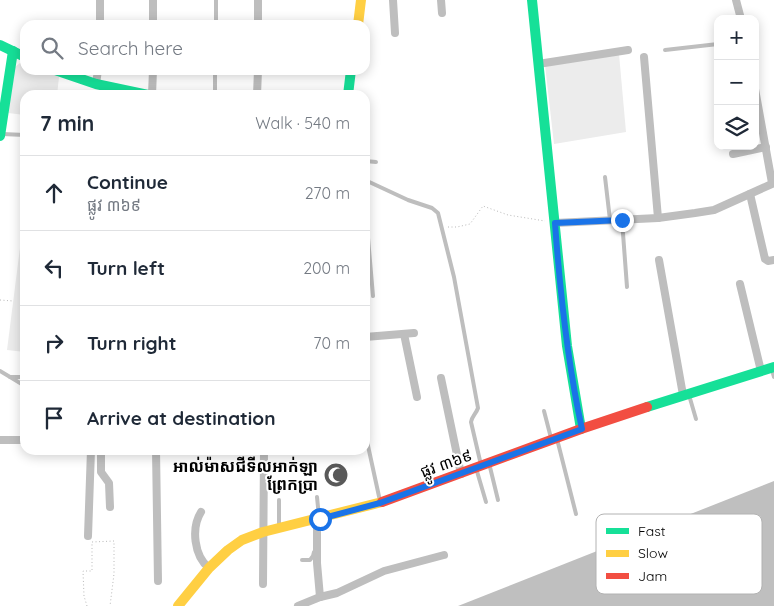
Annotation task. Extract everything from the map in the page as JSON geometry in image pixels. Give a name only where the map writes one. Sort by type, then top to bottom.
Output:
[{"type":"street","points":[[100,0],[100,20]]},
{"type":"street","points":[[153,0],[153,20]]},
{"type":"street","points":[[258,0],[258,20]]},
{"type":"street","points":[[359,20],[361,0]]},
{"type":"street","points":[[393,0],[395,33]]},
{"type":"street","points":[[441,0],[442,14]]},
{"type":"street","points":[[532,0],[567,346],[573,389],[582,429]]},
{"type":"street","points":[[736,0],[739,15]]},
{"type":"street","points":[[0,45],[20,54]]},
{"type":"street","points":[[538,64],[628,50]]},
{"type":"street","points":[[0,135],[13,51]]},
{"type":"street","points":[[644,56],[658,218]]},
{"type":"street","points":[[70,75],[96,84],[124,90]]},
{"type":"street","points":[[96,84],[97,75]]},
{"type":"street","points":[[152,75],[152,90]]},
{"type":"street","points":[[257,90],[258,75]]},
{"type":"street","points":[[349,90],[350,75]]},
{"type":"street","points":[[555,223],[658,218],[714,210],[773,183],[758,105]]},
{"type":"street","points":[[733,154],[766,147]]},
{"type":"street","points":[[750,194],[765,259],[768,261],[774,260]]},
{"type":"street","points":[[659,260],[686,394]]},
{"type":"street","points":[[740,284],[770,371]]},
{"type":"street","points":[[370,336],[414,333]]},
{"type":"street","points":[[404,334],[417,397]]},
{"type":"street","name":"ផ្លូវ ៣៦៩","points":[[178,606],[209,568],[242,540],[263,532],[380,503],[582,429],[686,394],[770,371]]},
{"type":"street","points":[[441,378],[461,474]]},
{"type":"street","points":[[0,440],[20,440]]},
{"type":"street","points":[[88,536],[91,455]]},
{"type":"street","points":[[101,455],[101,472],[109,484],[110,507]]},
{"type":"street","points":[[156,455],[158,581]]},
{"type":"street","points":[[264,455],[264,584]]},
{"type":"street","points":[[201,512],[196,519],[195,536],[200,557],[209,568]]},
{"type":"street","points":[[317,520],[317,563],[320,597]]},
{"type":"street","points":[[298,606],[320,597],[337,593],[384,571],[444,555]]},
{"type":"lane","points":[[216,0],[216,20]]},
{"type":"lane","points":[[665,50],[714,44]]},
{"type":"lane","points":[[215,75],[215,90]]},
{"type":"lane","points":[[0,135],[20,135]]},
{"type":"lane","points":[[370,161],[376,162]]},
{"type":"lane","points":[[605,177],[610,220]]},
{"type":"lane","points":[[370,182],[408,200],[436,210],[438,213],[454,277],[478,408],[471,422],[482,466],[486,502]]},
{"type":"lane","points":[[622,220],[627,287]]},
{"type":"lane","points":[[370,261],[373,296]]},
{"type":"lane","points":[[0,371],[20,383]]},
{"type":"lane","points":[[8,377],[20,377]]},
{"type":"lane","points":[[686,394],[696,419]]},
{"type":"lane","points":[[544,411],[576,514]]},
{"type":"lane","points":[[370,455],[380,503]]},
{"type":"lane","points":[[482,466],[498,500]]},
{"type":"lane","points":[[302,560],[310,560],[313,556],[317,520],[317,498]]},
{"type":"lane","points":[[279,500],[279,528]]},
{"type":"path","points":[[442,227],[457,227],[470,224],[483,206],[508,215],[555,223]]},
{"type":"path","points":[[0,300],[13,302]]},
{"type":"path","points":[[87,606],[84,596],[83,571],[92,570],[92,542],[114,541],[114,574],[110,606]]},
{"type":"shaded area","points":[[619,54],[626,132],[554,144],[545,65]]},
{"type":"shaded area","points":[[20,63],[20,75],[54,75],[59,77],[58,90],[20,90],[20,114],[8,113],[15,67]]},
{"type":"shaded area","points":[[20,248],[20,351],[7,350]]},
{"type":"shaded area","points":[[774,481],[774,606],[458,606],[596,551],[596,594],[762,594],[762,514],[691,514]]},
{"type":"traffic: fast","points":[[532,0],[567,346],[581,429]]},
{"type":"traffic: fast","points":[[0,45],[20,55]]},
{"type":"traffic: fast","points":[[0,136],[13,51]]},
{"type":"traffic: fast","points":[[70,75],[96,84],[124,90]]},
{"type":"traffic: fast","points":[[349,90],[350,75]]},
{"type":"traffic: fast","points":[[647,407],[774,367]]},
{"type":"traffic: slow","points":[[359,20],[361,0]]},
{"type":"traffic: slow","points":[[178,606],[209,568],[242,540],[263,532],[382,502]]},
{"type":"traffic: jam","points":[[382,502],[581,429],[647,407]]},
{"type":"place","name":"អាល់ម៉ាសជីទីលអាក់ឡា ព្រែកប្រា","points":[[336,475]]},
{"type":"route","points":[[320,519],[380,503],[582,429],[573,389],[567,346],[555,223],[622,220]]}]
